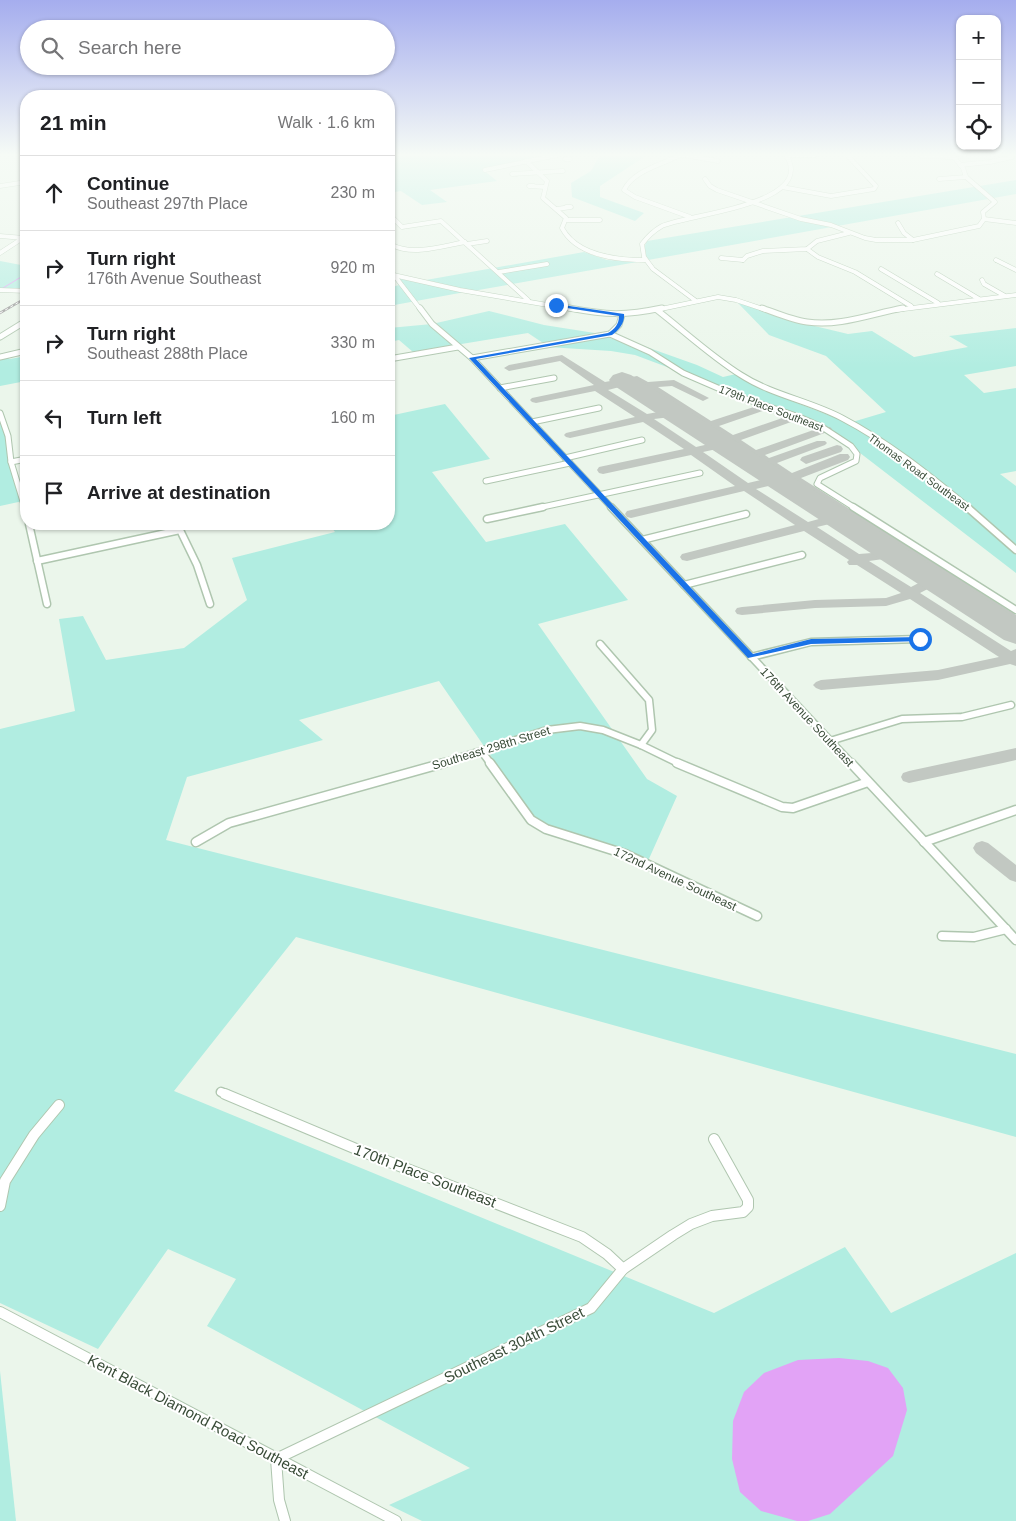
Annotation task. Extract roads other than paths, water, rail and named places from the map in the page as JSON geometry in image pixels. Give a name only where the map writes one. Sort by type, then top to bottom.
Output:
[{"type":"street","points":[[447,226],[528,300]]},
{"type":"street","points":[[564,226],[562,230],[585,250],[610,258],[645,260]]},
{"type":"street","points":[[663,226],[648,235],[642,244],[645,260],[656,271],[696,301]]},
{"type":"street","points":[[835,226],[849,233],[876,240],[913,240],[976,226]]},
{"type":"street","points":[[900,226],[904,233],[913,240]]},
{"type":"street","points":[[807,250],[817,241],[849,233]]},
{"type":"street","points":[[0,236],[20,237]]},
{"type":"street","points":[[0,253],[20,240]]},
{"type":"street","points":[[395,247],[398,249],[419,249],[487,241]]},
{"type":"street","points":[[721,258],[744,262],[748,256],[763,251],[807,250],[818,257],[855,272],[911,306]]},
{"type":"street","points":[[996,260],[1016,270]]},
{"type":"street","points":[[498,272],[547,264]]},
{"type":"street","points":[[880,269],[938,303]]},
{"type":"street","points":[[937,274],[979,299]]},
{"type":"street","points":[[395,276],[460,290],[622,315],[714,298],[726,298],[805,322],[816,323],[834,322],[911,306],[1016,295]]},
{"type":"street","name":"176th Avenue Southeast","points":[[395,280],[432,324],[472,358],[1016,940]]},
{"type":"street","points":[[982,280],[984,284],[1005,296]]},
{"type":"street","points":[[1,290],[20,291]]},
{"type":"street","name":"Thomas Road Southeast","points":[[657,310],[740,375],[753,383],[842,418],[874,438],[940,484],[1016,550]]},
{"type":"street","points":[[472,358],[610,334],[619,326],[622,315]]},
{"type":"street","points":[[0,337],[20,325]]},
{"type":"street","name":"179th Place Southeast","points":[[610,334],[650,352],[683,373],[734,395],[799,417],[826,429],[851,446],[857,454],[856,461],[820,478],[817,484],[1016,610]]},
{"type":"street","points":[[395,358],[458,347]]},
{"type":"street","points":[[0,357],[20,352]]},
{"type":"street","points":[[500,388],[554,378]]},
{"type":"street","points":[[532,422],[599,408]]},
{"type":"street","points":[[0,413],[8,436],[12,462],[20,490]]},
{"type":"street","points":[[486,481],[642,440]]},
{"type":"street","points":[[12,462],[20,460]]},
{"type":"street","points":[[487,519],[700,473]]},
{"type":"street","points":[[642,540],[746,514]]},
{"type":"street","points":[[30,530],[47,604]]},
{"type":"street","points":[[37,561],[180,530],[197,564],[210,604]]},
{"type":"street","points":[[684,585],[802,555]]},
{"type":"street","points":[[751,657],[811,642],[920,639]]},
{"type":"street","points":[[600,644],[650,700],[652,730],[641,745]]},
{"type":"street","points":[[830,741],[902,719],[962,717],[1011,705]]},
{"type":"street","name":"Southeast 298th Street","points":[[196,842],[229,823],[482,752],[547,730],[580,726],[603,730],[641,745],[689,769],[782,807],[793,808],[868,782]]},
{"type":"street","name":"172nd Avenue Southeast","points":[[482,752],[531,820],[540,826],[625,854],[757,916]]},
{"type":"street","points":[[924,842],[1016,810]]},
{"type":"street","points":[[942,936],[972,938],[988,936],[1006,929]]},
{"type":"street","name":"170th Place Southeast","points":[[221,1092],[361,1151],[582,1237],[607,1254],[623,1269]]},
{"type":"street","points":[[0,1206],[5,1181],[34,1135],[59,1105]]},
{"type":"street","name":"Southeast 304th Street","points":[[276,1459],[590,1308],[623,1269],[692,1224],[712,1216],[743,1212],[748,1207],[748,1200],[714,1139]]},
{"type":"street","name":"Kent Black Diamond Road Southeast","points":[[0,1312],[396,1521]]},
{"type":"street","points":[[276,1459],[279,1500],[284,1521]]},
{"type":"waterway","points":[[3,288],[20,278]]},
{"type":"railway","points":[[0,313],[20,301]]}]
